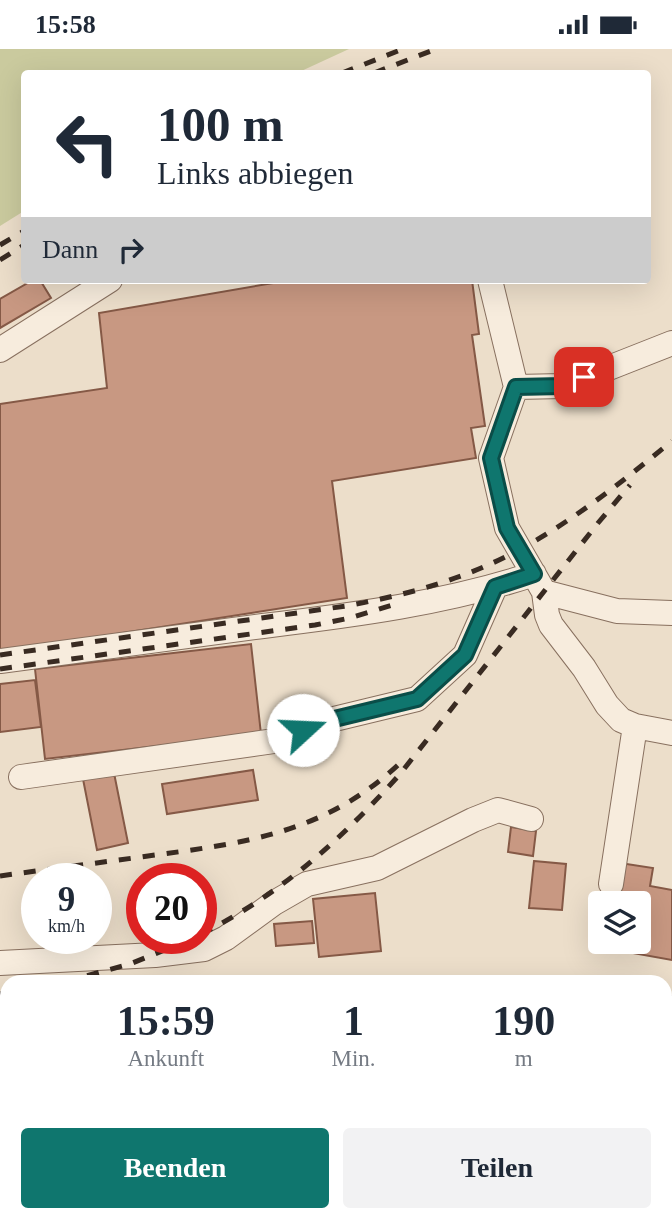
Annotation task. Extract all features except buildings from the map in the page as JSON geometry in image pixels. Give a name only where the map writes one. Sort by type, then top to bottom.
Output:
[{"type":"street","points":[[0,350],[104,284]]},
{"type":"street","points":[[491,284],[516,387],[491,458],[507,528],[539,583],[551,625],[583,667],[607,705],[621,720],[635,726],[672,733]]},
{"type":"street","points":[[516,387],[563,386],[672,343]]},
{"type":"street","points":[[0,661],[330,617],[405,606],[495,587],[539,583],[617,611],[672,613]]},
{"type":"street","points":[[20,777],[281,740],[326,721],[417,699],[465,655],[495,587]]},
{"type":"street","points":[[611,884],[635,726]]},
{"type":"street","points":[[0,963],[155,955],[204,949],[226,938],[274,903],[307,884],[377,868],[498,810],[531,818]]},
{"type":"green space","points":[[0,49],[349,49],[304,70],[21,70],[21,213],[0,226]]},
{"type":"railway","points":[[350,70],[403,49]]},
{"type":"railway","points":[[382,70],[436,49]]},
{"type":"railway","points":[[0,245],[21,233]]},
{"type":"railway","points":[[0,260],[21,247]]},
{"type":"railway","points":[[0,655],[346,606],[442,583],[485,566],[542,537],[596,501],[672,441]]},
{"type":"railway","points":[[217,926],[257,902],[308,864],[378,798],[630,485]]},
{"type":"railway","points":[[0,669],[315,625],[399,603]]},
{"type":"railway","points":[[0,876],[250,840],[311,821],[341,807],[398,765]]},
{"type":"railway","points":[[90,975],[155,954]]},
{"type":"route","points":[[303,730],[326,721],[417,699],[465,655],[495,587],[534,574],[507,528],[491,458],[516,387],[563,386],[584,377]]}]
